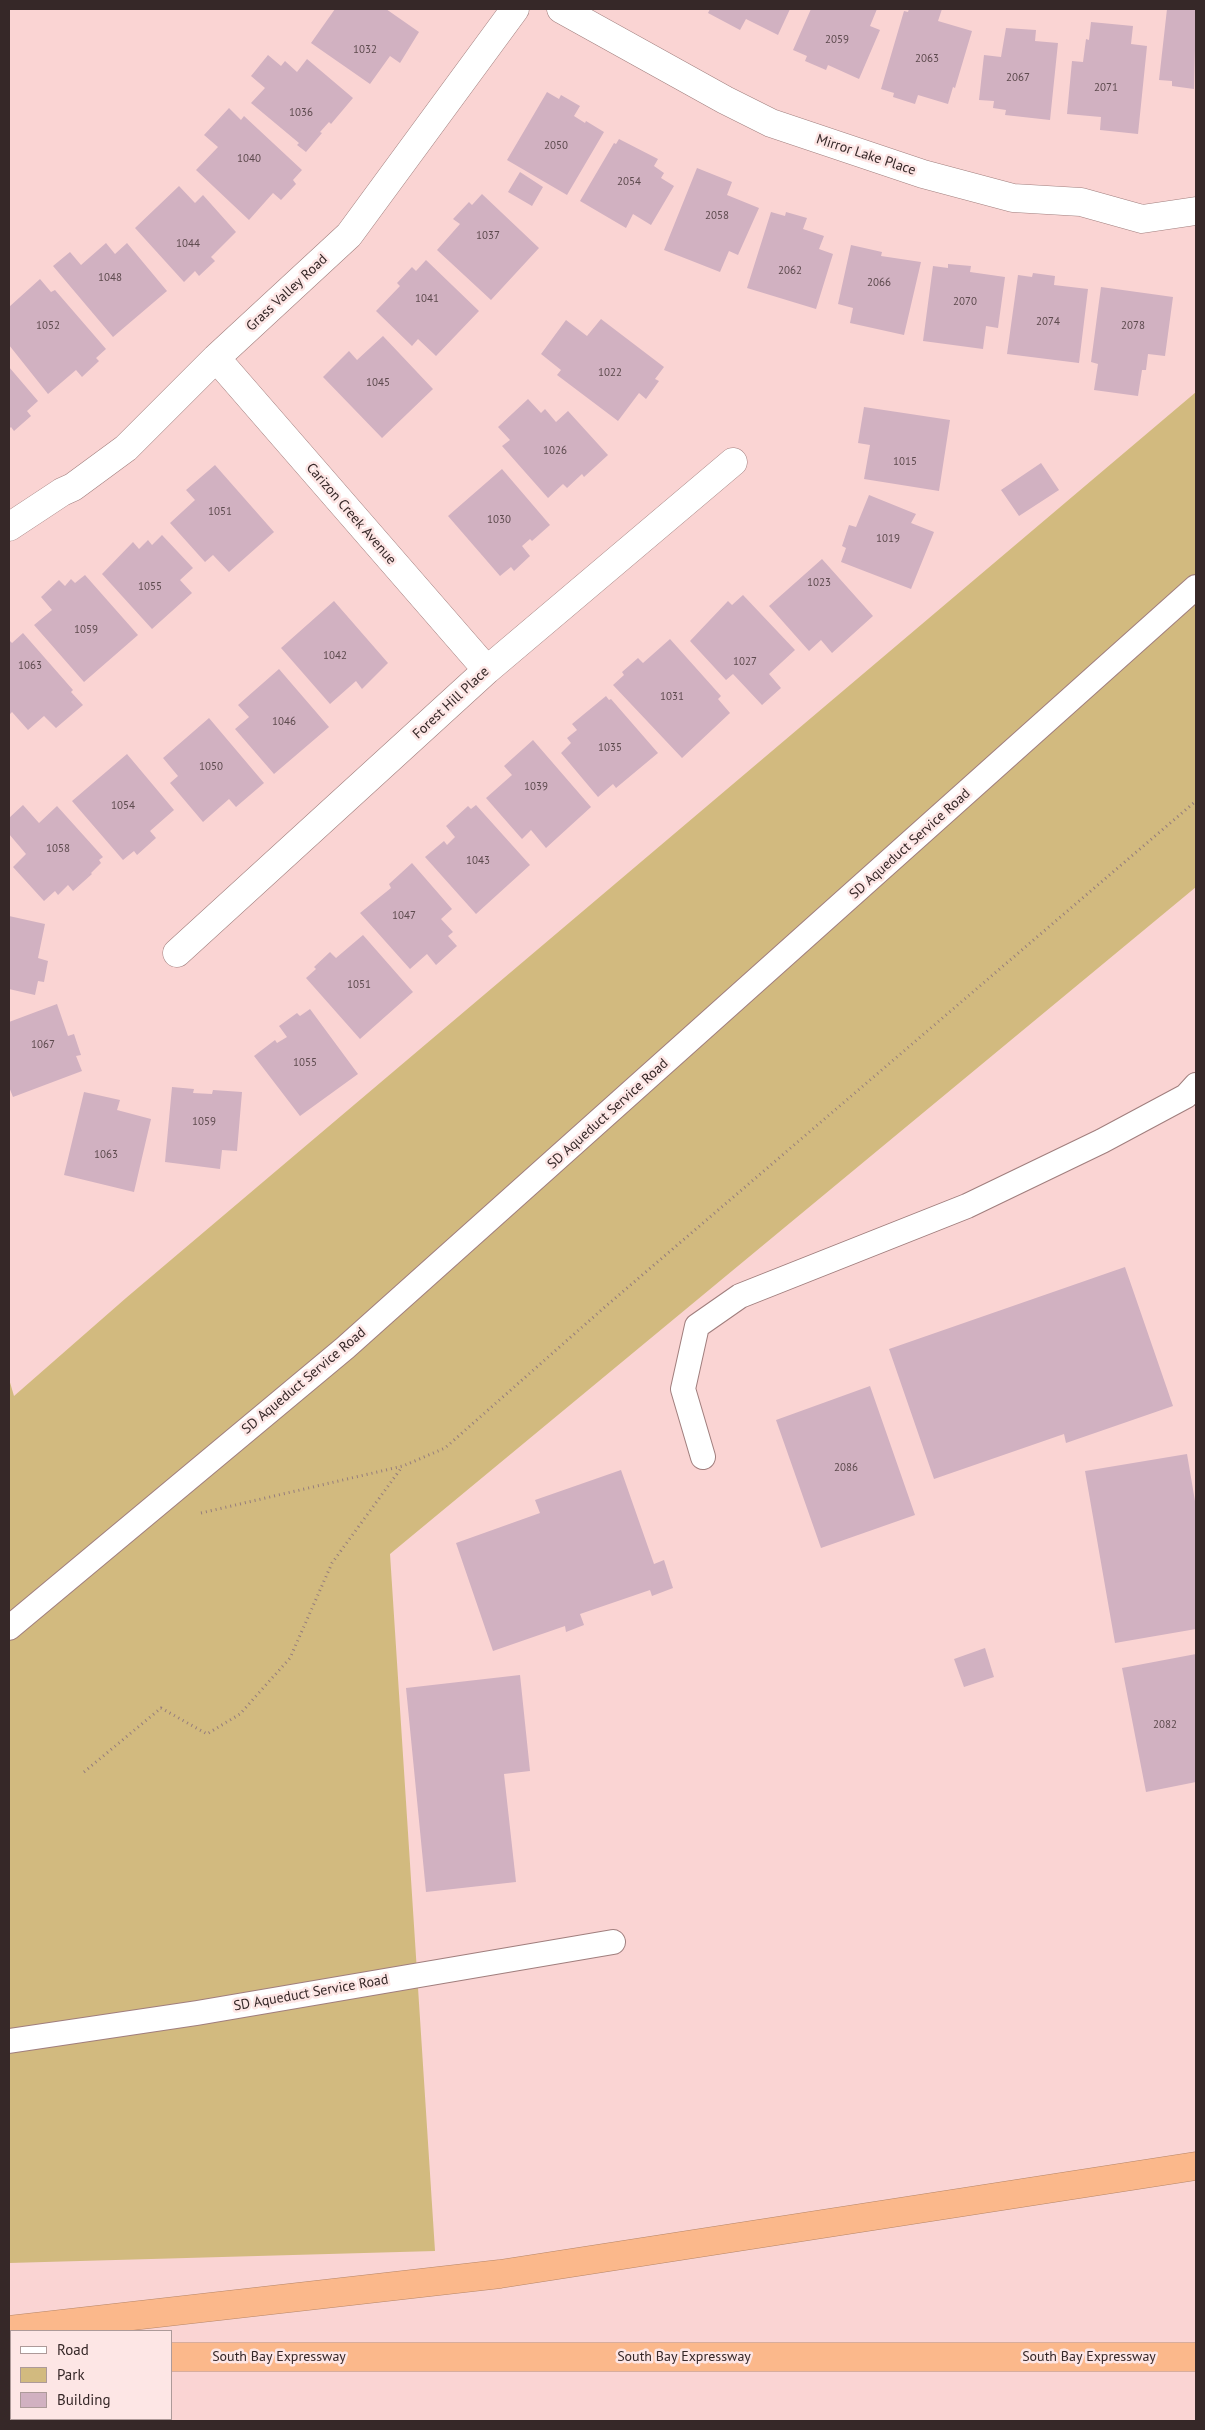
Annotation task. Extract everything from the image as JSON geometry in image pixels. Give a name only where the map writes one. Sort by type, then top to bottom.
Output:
[{"type":"highway","points":[[9,2330],[500,2274],[1196,2166]]},
{"type":"highway","name":"South Bay Expressway","points":[[172,2357],[1196,2357]]},
{"type":"street","name":"Grass Valley Road","points":[[9,527],[62,492],[73,487],[126,448],[216,358],[350,235],[515,9]]},
{"type":"street","name":"Mirror Lake Place","points":[[561,9],[771,123],[914,171],[1013,198],[1081,202],[1142,219],[1196,211]]},
{"type":"street","name":"Carizon Creek Avenue","points":[[216,358],[487,670]]},
{"type":"street","name":"Forest Hill Place","points":[[177,953],[487,670],[733,462]]},
{"type":"lane","name":"SD Aqueduct Service Road","points":[[9,1628],[345,1348],[1196,588]]},
{"type":"lane","points":[[703,1457],[683,1389],[698,1326],[740,1296],[967,1206],[1193,1097]]},
{"type":"lane","name":"SD Aqueduct Service Road","points":[[9,2041],[196,2013],[613,1942]]},
{"type":"path","points":[[192,1516],[403,1466],[445,1448],[606,1306],[1196,801]]},
{"type":"path","points":[[84,1772],[162,1708],[207,1734],[240,1714],[290,1658],[332,1563],[403,1466]]},
{"type":"green space","points":[[1196,392],[1196,887],[390,1554],[435,2251],[9,2263],[9,1379],[14,1396],[126,1298]]},
{"type":"building","points":[[335,9],[386,9],[419,32],[400,63],[390,56],[370,84],[311,43]]},
{"type":"building","points":[[710,9],[790,9],[778,35],[746,19],[740,30],[708,13]]},
{"type":"building","points":[[811,9],[877,9],[870,26],[880,30],[859,79],[828,65],[826,70],[805,61],[807,56],[793,50]]},
{"type":"building","points":[[909,9],[942,9],[938,21],[972,31],[955,88],[953,87],[948,104],[918,95],[915,104],[893,97],[894,93],[881,89],[904,11],[908,12]]},
{"type":"building","points":[[1167,9],[1196,9],[1194,89],[1172,86],[1172,81],[1159,80]]},
{"type":"building","points":[[1091,22],[1133,26],[1131,44],[1147,46],[1138,134],[1100,130],[1101,117],[1067,114],[1072,61],[1083,62],[1086,39],[1089,40]]},
{"type":"building","points":[[1006,28],[1036,30],[1035,41],[1058,43],[1050,120],[1005,115],[1006,110],[993,108],[994,101],[979,100],[984,55],[1001,57]]},
{"type":"building","points":[[268,55],[281,66],[285,61],[297,72],[307,59],[353,98],[331,124],[329,122],[320,132],[322,133],[306,152],[297,145],[299,143],[251,103],[265,88],[251,76]]},
{"type":"building","points":[[547,92],[559,99],[561,95],[580,106],[574,116],[604,132],[567,195],[507,160]]},
{"type":"building","points":[[229,108],[241,120],[244,116],[302,170],[293,180],[296,184],[281,200],[273,193],[249,220],[196,170],[218,147],[204,135]]},
{"type":"building","points":[[619,139],[658,159],[654,166],[664,173],[661,178],[674,186],[651,225],[633,214],[626,228],[580,201],[614,143],[616,144]]},
{"type":"building","points":[[697,168],[732,182],[727,195],[759,208],[738,255],[729,251],[720,272],[664,250]]},
{"type":"building","points":[[520,172],[543,187],[532,206],[508,192]]},
{"type":"building","points":[[179,186],[195,203],[203,195],[236,232],[211,257],[215,261],[199,276],[195,271],[184,282],[135,228]]},
{"type":"building","points":[[482,194],[539,248],[491,300],[437,250],[460,224],[453,219],[469,202],[472,205]]},
{"type":"building","points":[[771,212],[785,216],[786,212],[807,218],[803,229],[824,236],[819,249],[833,254],[816,309],[747,288]]},
{"type":"building","points":[[106,243],[115,254],[127,243],[167,291],[113,337],[53,266],[70,252],[81,265]]},
{"type":"building","points":[[851,245],[882,252],[881,256],[921,262],[904,335],[850,323],[853,308],[838,304]]},
{"type":"building","points":[[426,260],[479,311],[436,356],[418,339],[412,346],[376,311],[400,286],[397,283],[412,267],[416,271]]},
{"type":"building","points":[[948,264],[971,266],[970,272],[1005,277],[998,328],[986,326],[983,349],[923,341],[933,266],[948,268]]},
{"type":"building","points":[[1033,273],[1055,276],[1054,285],[1088,289],[1079,363],[1007,354],[1018,275],[1032,277]]},
{"type":"building","points":[[40,279],[51,292],[55,290],[106,349],[96,358],[99,361],[82,377],[76,370],[48,394],[9,345],[9,307]]},
{"type":"building","points":[[1101,287],[1173,297],[1165,356],[1148,354],[1146,370],[1142,370],[1138,396],[1094,390],[1098,364],[1091,362]]},
{"type":"building","points":[[601,319],[664,367],[655,379],[659,381],[646,399],[639,393],[618,421],[557,375],[561,370],[541,354],[566,320],[587,336]]},
{"type":"building","points":[[383,336],[433,389],[382,438],[323,377],[349,351],[357,360]]},
{"type":"building","points":[[9,367],[38,401],[27,411],[31,416],[14,431],[11,427],[9,429]]},
{"type":"building","points":[[528,399],[541,413],[545,409],[556,422],[568,411],[608,455],[584,477],[582,474],[567,488],[563,484],[548,498],[502,446],[510,440],[498,427]]},
{"type":"building","points":[[864,407],[950,420],[939,491],[864,479],[870,445],[858,443]]},
{"type":"building","points":[[1041,463],[1059,490],[1019,516],[1001,490]]},
{"type":"building","points":[[215,465],[274,532],[229,572],[213,555],[205,562],[170,523],[195,500],[186,490]]},
{"type":"building","points":[[502,469],[550,525],[532,541],[530,539],[522,546],[530,556],[514,571],[511,567],[500,576],[448,516]]},
{"type":"building","points":[[869,495],[916,514],[911,523],[934,532],[911,589],[841,562],[846,548],[842,546],[849,525],[856,527]]},
{"type":"building","points":[[162,535],[193,568],[180,580],[192,593],[152,629],[102,574],[133,542],[139,549],[148,540],[152,545]]},
{"type":"building","points":[[822,559],[873,616],[832,653],[821,640],[809,651],[769,606]]},
{"type":"building","points":[[85,575],[138,635],[84,682],[34,625],[52,610],[41,597],[59,580],[65,586],[71,579],[75,583]]},
{"type":"building","points":[[743,595],[795,650],[769,674],[781,688],[762,705],[733,674],[726,680],[690,641],[728,601],[732,605]]},
{"type":"building","points":[[334,601],[388,663],[362,689],[356,681],[330,704],[281,648]]},
{"type":"building","points":[[23,633],[73,690],[71,692],[83,705],[56,728],[44,716],[28,730],[12,712],[9,715],[9,640],[12,643]]},
{"type":"building","points":[[670,639],[721,696],[718,699],[730,713],[682,758],[613,685],[624,675],[622,672],[638,658],[643,663]]},
{"type":"building","points":[[279,669],[329,727],[274,774],[235,729],[249,717],[238,705]]},
{"type":"building","points":[[606,696],[609,700],[611,699],[658,753],[616,788],[613,784],[598,797],[561,753],[571,743],[567,738],[577,730],[572,724]]},
{"type":"building","points":[[209,718],[264,783],[236,807],[229,799],[203,822],[170,783],[178,776],[163,758]]},
{"type":"building","points":[[533,740],[591,807],[546,848],[531,830],[522,839],[486,798],[512,775],[504,766]]},
{"type":"building","points":[[127,754],[174,810],[150,831],[156,838],[137,855],[134,851],[123,860],[72,801]]},
{"type":"building","points":[[23,805],[39,823],[57,806],[103,857],[99,860],[101,863],[92,874],[73,891],[68,885],[58,895],[55,891],[44,901],[13,867],[26,854],[9,834],[9,818]]},
{"type":"building","points":[[476,805],[530,865],[476,914],[425,857],[444,841],[447,845],[455,837],[446,826],[468,806],[471,809]]},
{"type":"building","points":[[412,863],[452,909],[441,919],[453,932],[448,936],[457,946],[436,965],[427,954],[410,969],[360,913],[391,888],[389,884]]},
{"type":"building","points":[[9,916],[45,924],[38,958],[48,961],[44,982],[38,981],[35,995],[9,989]]},
{"type":"building","points":[[363,935],[413,992],[360,1039],[306,978],[316,969],[314,967],[330,952],[336,958]]},
{"type":"building","points":[[57,1004],[68,1036],[74,1034],[81,1055],[76,1056],[82,1071],[13,1097],[9,1087],[9,1022]]},
{"type":"building","points":[[310,1009],[358,1074],[300,1116],[254,1056],[275,1040],[277,1043],[287,1037],[279,1026],[297,1013],[300,1016]]},
{"type":"building","points":[[172,1087],[194,1089],[193,1093],[212,1094],[213,1090],[242,1092],[237,1151],[222,1150],[220,1169],[165,1162]]},
{"type":"building","points":[[84,1092],[120,1100],[117,1110],[151,1119],[134,1192],[64,1175]]},
{"type":"building","points":[[1125,1267],[1173,1406],[1066,1443],[1064,1434],[934,1479],[889,1349]]},
{"type":"building","points":[[870,1386],[915,1515],[821,1548],[776,1420]]},
{"type":"building","points":[[1187,1454],[1196,1507],[1196,1629],[1115,1643],[1085,1471]]},
{"type":"building","points":[[621,1470],[654,1564],[664,1560],[673,1588],[652,1596],[650,1590],[580,1614],[584,1625],[566,1632],[565,1626],[493,1651],[456,1543],[540,1513],[535,1500]]},
{"type":"building","points":[[985,1648],[994,1677],[964,1687],[954,1659]]},
{"type":"building","points":[[1196,1654],[1196,1782],[1146,1792],[1122,1668]]},
{"type":"building","points":[[520,1675],[530,1771],[504,1774],[516,1882],[426,1892],[406,1688]]}]
